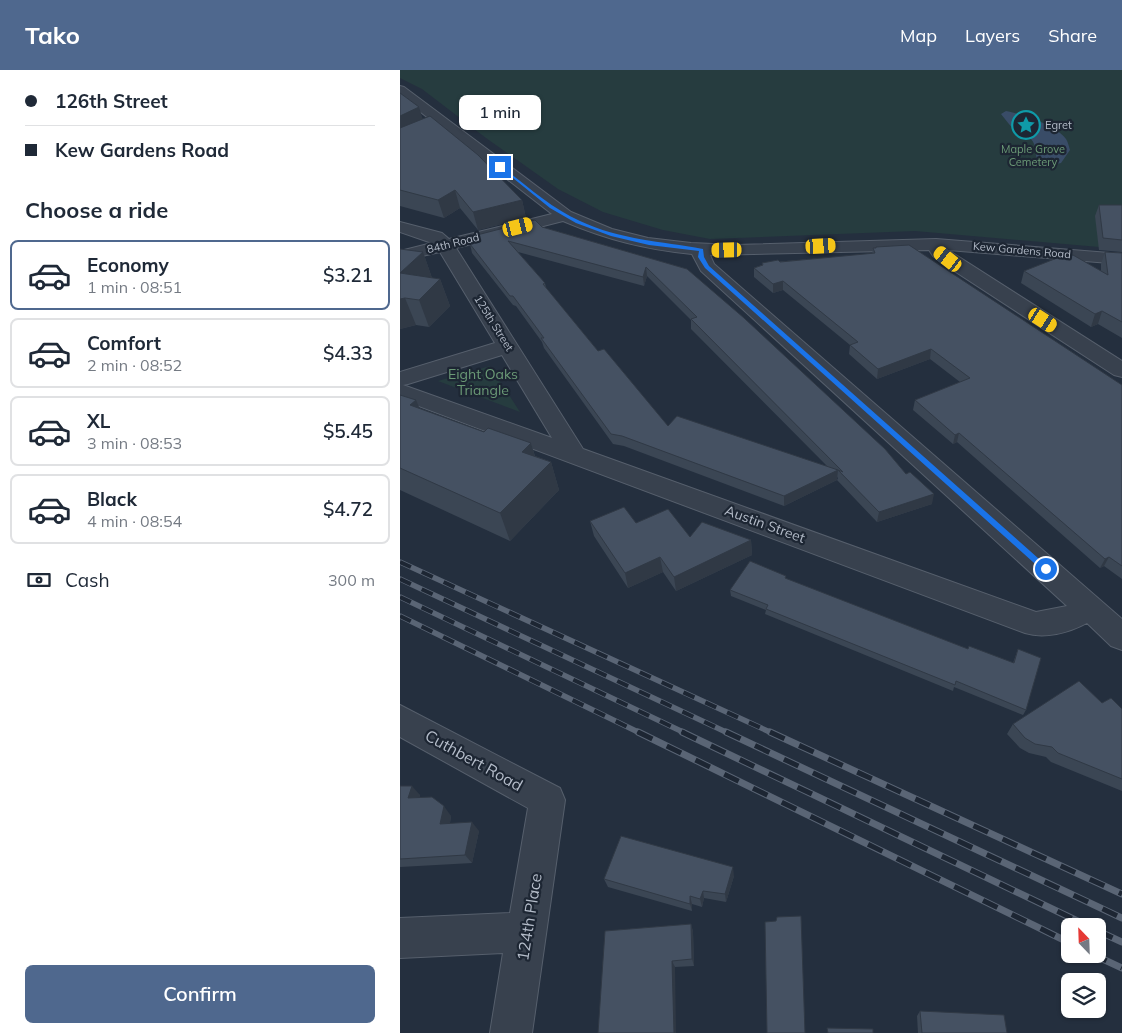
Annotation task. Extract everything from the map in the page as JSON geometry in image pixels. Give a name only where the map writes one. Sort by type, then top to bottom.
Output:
[{"type":"street","name":"Kew Gardens Road","points":[[400,90],[565,216],[596,229],[631,239],[666,247],[701,250],[936,244],[1122,259]]},
{"type":"street","points":[[424,130],[441,122]]},
{"type":"street","name":"84th Road","points":[[400,256],[565,216]]},
{"type":"street","points":[[400,227],[436,237],[445,245]]},
{"type":"street","points":[[936,244],[939,252],[948,259],[1122,370]]},
{"type":"street","name":"125th Street","points":[[445,245],[574,454]]},
{"type":"street","points":[[701,250],[701,257],[707,267],[1122,637]]},
{"type":"street","points":[[400,379],[508,346]]},
{"type":"street","name":"Austin Street","points":[[400,391],[1036,624],[1068,619],[1089,608]]},
{"type":"street","name":"Cuthbert Road","points":[[400,720],[547,800]]},
{"type":"street","name":"124th Place","points":[[511,1033],[547,800]]},
{"type":"street","points":[[400,938],[526,932]]},
{"type":"green space","name":"Maple Grove Cemetery","points":[[400,70],[1122,70],[1122,249],[915,231],[710,239],[663,230],[603,212],[558,189],[486,138],[422,89],[400,78]]},
{"type":"green space","name":"Eight Oaks Triangle","points":[[490,366],[520,412],[438,381]]},
{"type":"water","points":[[1006,111],[1038,121],[1061,134],[1067,140],[1070,150],[1061,163],[1051,165],[1038,161],[1033,141],[1021,135],[1009,124],[1001,114]]},
{"type":"building","points":[[400,93],[419,107],[400,116]]},
{"type":"building","points":[[430,116],[478,155],[522,200],[473,212],[455,190],[438,200],[400,190],[400,128]]},
{"type":"building","points":[[1099,205],[1122,205],[1122,240],[1103,238]]},
{"type":"building","points":[[535,220],[542,227],[687,269],[744,318],[885,449],[906,474],[910,472],[934,494],[879,512],[838,470],[784,496],[622,436],[611,434],[513,296],[510,296],[470,244],[477,235]],"holes":[[[508,241],[643,277],[646,267],[697,317],[691,319],[843,472],[677,416],[668,426],[604,349],[598,351],[543,284],[545,283]]]},
{"type":"building","points":[[909,245],[1122,385],[1122,566],[1109,557],[1105,559],[959,433],[955,435],[915,400],[970,378],[931,349],[878,369],[850,345],[858,342],[783,281],[773,284],[754,268],[763,265],[762,263],[778,260],[780,262],[875,253],[873,248],[876,247]]},
{"type":"building","points":[[400,249],[423,252],[400,273]]},
{"type":"building","points":[[1105,252],[1122,253],[1122,322],[1102,311],[1095,314],[1024,271],[1057,258],[1073,255],[1108,275]]},
{"type":"building","points":[[400,273],[440,279],[419,300],[400,299]]},
{"type":"building","points":[[400,395],[416,400],[410,405],[484,432],[488,428],[531,443],[522,452],[551,462],[500,513],[400,468]]},
{"type":"building","points":[[624,507],[636,523],[668,509],[690,537],[702,522],[751,540],[674,577],[660,557],[625,573],[590,521]]},
{"type":"building","points":[[750,561],[786,576],[785,578],[968,649],[969,646],[1014,663],[1018,649],[1041,658],[1026,710],[956,681],[955,685],[766,609],[768,605],[730,590]]},
{"type":"building","points":[[1079,681],[1102,703],[1111,698],[1122,709],[1122,779],[1058,753],[1052,747],[1035,744],[1025,738],[1013,724]]},
{"type":"building","points":[[400,786],[412,786],[408,798],[432,797],[444,806],[440,824],[472,822],[465,855],[400,859]]},
{"type":"building","points":[[621,836],[733,867],[725,894],[703,891],[700,899],[690,896],[690,904],[604,879]]},
{"type":"building","points":[[801,916],[805,1033],[767,1033],[765,922],[776,921],[777,917]]},
{"type":"building","points":[[691,924],[692,959],[672,961],[674,1033],[598,1033],[605,931]]},
{"type":"building","points":[[920,1011],[1004,1015],[1007,1033],[922,1033]]},
{"type":"building","points":[[827,1028],[873,1029],[873,1033],[828,1033]]},
{"type":"railway","points":[[400,562],[772,733]]},
{"type":"railway","points":[[400,579],[728,733]]},
{"type":"railway","points":[[400,597],[685,733]]},
{"type":"railway","points":[[400,616],[640,733]]},
{"type":"railway","points":[[638,732],[1061,939]]},
{"type":"railway","points":[[682,732],[1071,918]]},
{"type":"railway","points":[[726,732],[1122,918]]},
{"type":"railway","points":[[770,732],[1122,894]]},
{"type":"railway","points":[[1106,935],[1122,942]]},
{"type":"railway","points":[[1106,961],[1122,968]]},
{"type":"place","name":"Egret","points":[[1026,125]]},
{"type":"route","points":[[500,167],[552,207],[578,222],[649,244],[701,250],[701,257],[707,267],[1046,569]]}]
